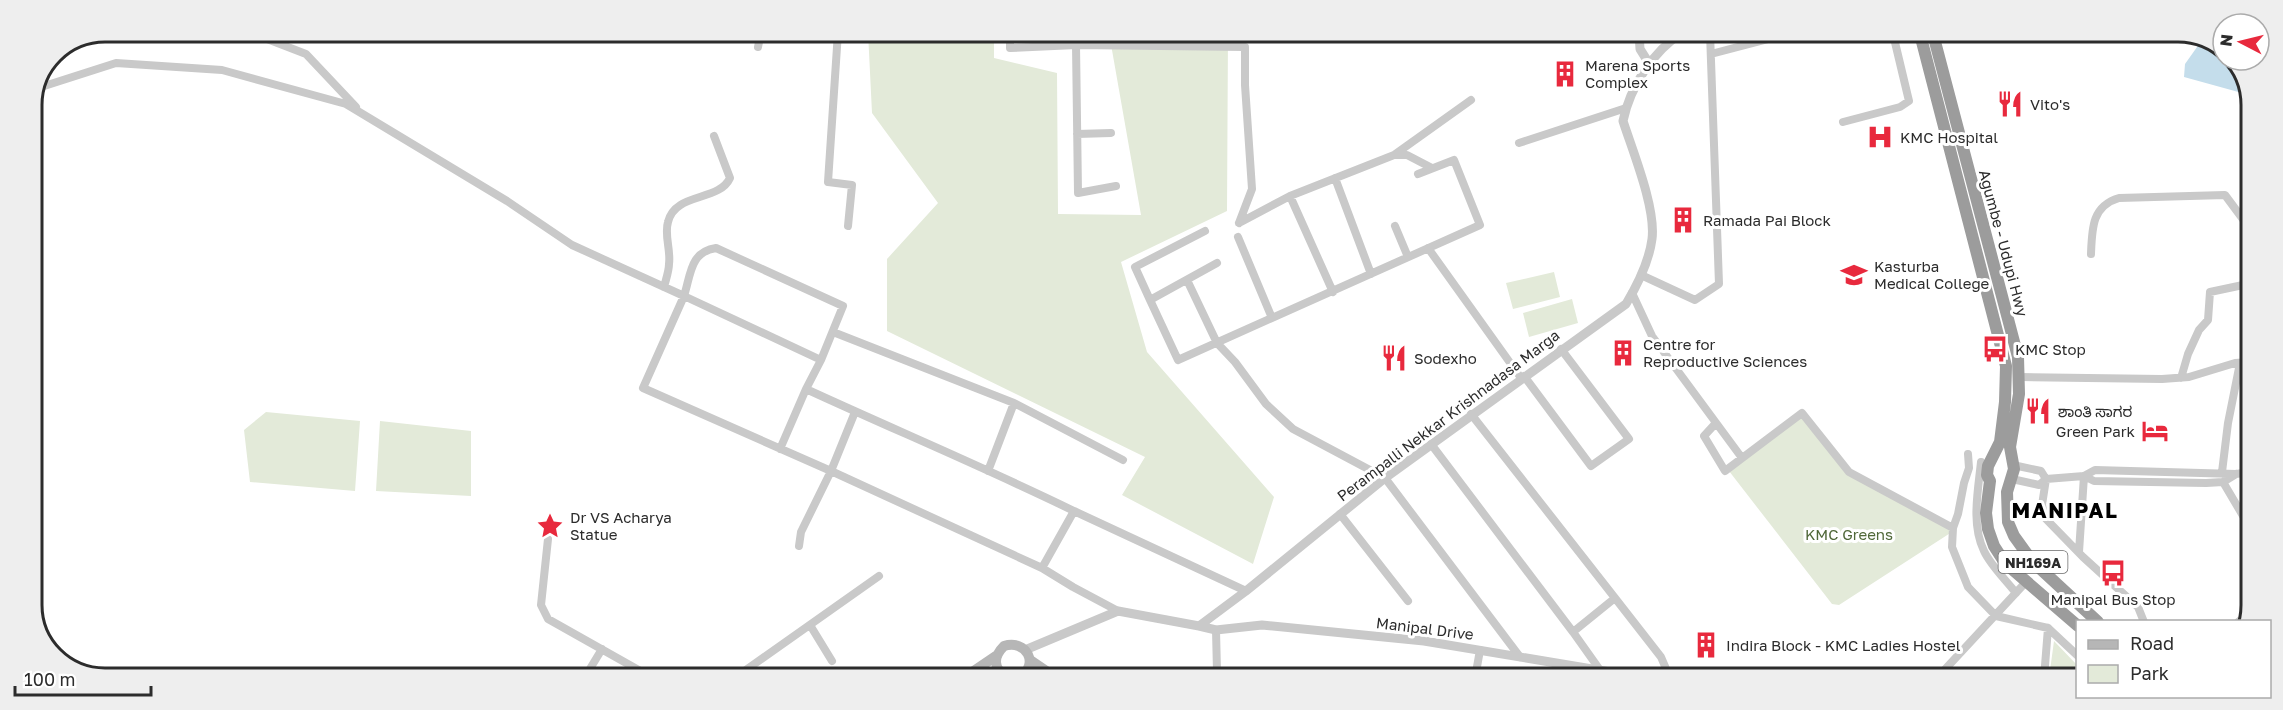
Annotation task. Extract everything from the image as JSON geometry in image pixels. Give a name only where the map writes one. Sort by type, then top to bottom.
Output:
[{"type":"highway","name":"Agumbe - Udupi Hwy","points":[[1922,42],[2006,366],[2000,442],[1988,462]]},
{"type":"highway","name":"Agumbe - Udupi Hwy","points":[[1935,42],[2013,335],[2020,377],[2010,447],[2013,464]]},
{"type":"highway","points":[[1988,462],[2007,458],[2013,464]]},
{"type":"highway","name":"NH169A","points":[[1988,462],[1987,475],[1990,481],[1986,513],[1994,546],[2005,564],[2076,624]]},
{"type":"highway","name":"NH169A","points":[[2013,464],[2007,492],[2008,522],[2020,546],[2032,561],[2097,620]]},
{"type":"highway","points":[[1990,481],[2002,485],[2011,481]]},
{"type":"main road","points":[[978,668],[996,656],[1004,646],[1015,644],[1044,668]]},
{"type":"main road","points":[[1028,655],[1028,668]]},
{"type":"main road","points":[[996,656],[996,668]]},
{"type":"street","points":[[275,42],[306,54],[363,115]]},
{"type":"street","points":[[758,47],[759,42]]},
{"type":"street","points":[[837,42],[828,182],[852,185],[848,226]]},
{"type":"street","points":[[1010,42],[1010,48],[1076,45],[1245,47],[1245,85],[1252,189],[1239,223],[1290,196],[1394,154],[1471,100]]},
{"type":"street","points":[[1640,42],[1640,49],[1650,65]]},
{"type":"street","points":[[1519,143],[1626,108],[1633,91],[1668,42]]},
{"type":"street","points":[[1641,275],[1695,300],[1719,284],[1710,42]]},
{"type":"street","points":[[1711,54],[1757,42]]},
{"type":"street","points":[[1843,122],[1900,107],[1910,101],[1895,42]]},
{"type":"street","points":[[1076,45],[1078,193],[1116,186]]},
{"type":"street","points":[[45,86],[116,63],[222,70],[346,104],[507,201],[572,245],[822,360]]},
{"type":"street","name":"Perampalli Nekkar Krishnadasa Marga","points":[[1199,626],[1246,591],[1385,478],[1626,304],[1641,275],[1652,238],[1652,216],[1623,121],[1626,108]]},
{"type":"street","points":[[1077,134],[1111,133]]},
{"type":"street","points":[[664,287],[669,263],[668,220],[686,201],[722,189],[730,178],[714,136]]},
{"type":"street","points":[[1394,154],[1407,155],[1432,168]]},
{"type":"street","points":[[1205,231],[1135,267],[1178,360],[1480,225],[1454,160],[1418,174]]},
{"type":"street","points":[[1335,178],[1371,274]]},
{"type":"street","points":[[2091,254],[2091,237],[2097,214],[2106,202],[2119,198],[2225,195],[2241,217]]},
{"type":"street","points":[[1290,196],[1334,292]]},
{"type":"street","points":[[1395,226],[1408,257]]},
{"type":"street","points":[[1238,237],[1272,318]]},
{"type":"street","points":[[780,449],[806,389],[822,360],[843,306],[716,248],[704,250],[696,256],[684,296],[643,388],[1042,568],[1118,610],[1199,626]]},
{"type":"street","points":[[1428,248],[1591,466],[1629,439],[1561,349]]},
{"type":"street","points":[[1150,300],[1217,263]]},
{"type":"street","points":[[1187,280],[1217,343],[1235,362],[1266,404],[1293,429],[1385,478],[1520,657]]},
{"type":"street","points":[[2181,378],[2188,354],[2199,330],[2208,320],[2210,292],[2241,285]]},
{"type":"street","points":[[1632,293],[1652,336],[1742,458]]},
{"type":"street","points":[[833,332],[1014,403],[1122,460]]},
{"type":"street","points":[[2020,377],[2181,378],[2240,363],[2228,423],[2222,472]]},
{"type":"street","points":[[806,389],[1246,591]]},
{"type":"street","points":[[988,471],[1014,403]]},
{"type":"street","points":[[799,546],[801,532],[831,471],[855,412]]},
{"type":"street","points":[[1715,424],[1704,436],[1725,471],[1802,413],[1849,472],[1953,528]]},
{"type":"street","points":[[1471,414],[1661,657],[1666,668]]},
{"type":"street","points":[[1431,444],[1599,668]]},
{"type":"street","points":[[2016,593],[1984,553],[1979,536],[1977,502],[1988,462],[1968,454],[1969,468],[1953,528],[1952,547],[1968,587],[1996,616],[2048,628],[2076,654]]},
{"type":"street","points":[[2013,464],[2041,471],[2046,479],[2042,505],[2046,519],[2138,607],[2144,620]]},
{"type":"street","points":[[2011,481],[2039,485],[2046,479],[2085,476],[2095,470],[2241,473]]},
{"type":"street","points":[[2085,476],[2094,481],[2223,482],[2236,474]]},
{"type":"street","points":[[2079,552],[2085,476]]},
{"type":"street","points":[[2223,482],[2241,512]]},
{"type":"street","points":[[1042,568],[1074,511]]},
{"type":"street","points":[[1340,514],[1408,601]]},
{"type":"street","points":[[548,539],[541,605],[548,620],[635,668]]},
{"type":"street","points":[[748,668],[879,576]]},
{"type":"street","points":[[1946,668],[2026,582]]},
{"type":"street","points":[[1573,632],[1615,598]]},
{"type":"street","points":[[1028,655],[1064,633],[1118,610]]},
{"type":"street","points":[[810,625],[832,661]]},
{"type":"street","name":"Manipal Drive","points":[[1199,626],[1216,630],[1262,626],[1424,641],[1588,668]]},
{"type":"street","points":[[2045,668],[2048,628]]},
{"type":"street","points":[[1216,630],[1217,668]]},
{"type":"street","points":[[590,668],[602,649]]},
{"type":"street","points":[[1477,668],[1480,650]]},
{"type":"green space","points":[[868,42],[994,42],[994,58],[1057,73],[1058,214],[1141,215],[1111,42],[1228,42],[1227,211],[1121,262],[1147,352],[1274,497],[1253,564],[1122,495],[1145,457],[887,331],[887,259],[938,203],[872,113]]},
{"type":"green space","points":[[1554,272],[1560,297],[1513,309],[1506,283]]},
{"type":"green space","points":[[1572,299],[1578,323],[1529,337],[1523,313]]},
{"type":"green space","points":[[266,412],[360,421],[355,491],[250,482],[244,430]]},
{"type":"green space","name":"KMC Greens","points":[[1802,415],[1848,471],[1955,530],[1839,605],[1832,604],[1729,471]]},
{"type":"green space","points":[[380,421],[471,431],[471,496],[376,491]]},
{"type":"green space","points":[[2054,641],[2076,664],[2076,668],[2050,668]]},
{"type":"water","points":[[2198,45],[2211,52],[2211,72],[2232,72],[2240,92],[2184,77],[2185,64]]},
{"type":"place","name":"Marena Sports Complex","points":[[1565,74]]},
{"type":"place","name":"Vito's","points":[[2010,104]]},
{"type":"place","name":"KMC Hospital","points":[[1880,137]]},
{"type":"place","name":"Ramada Pai Block","points":[[1683,220]]},
{"type":"place","name":"Kasturba Medical College","points":[[1854,275]]},
{"type":"place","name":"KMC Stop","points":[[1995,349]]},
{"type":"place","name":"Centre for Reproductive Sciences","points":[[1623,353]]},
{"type":"place","name":"Sodexho","points":[[1394,358]]},
{"type":"place","name":"ಶಾಂತಿ ಸಾಗರ","points":[[2038,411]]},
{"type":"place","name":"Green Park","points":[[2155,431]]},
{"type":"place","name":"Dr VS Acharya Statue","points":[[550,526]]},
{"type":"place","name":"Manipal Bus Stop","points":[[2113,573]]},
{"type":"place","name":"Indira Block - KMC Ladies Hostel","points":[[1706,645]]},
{"type":"district","name":"MANIPAL","points":[[2065,510]]}]
